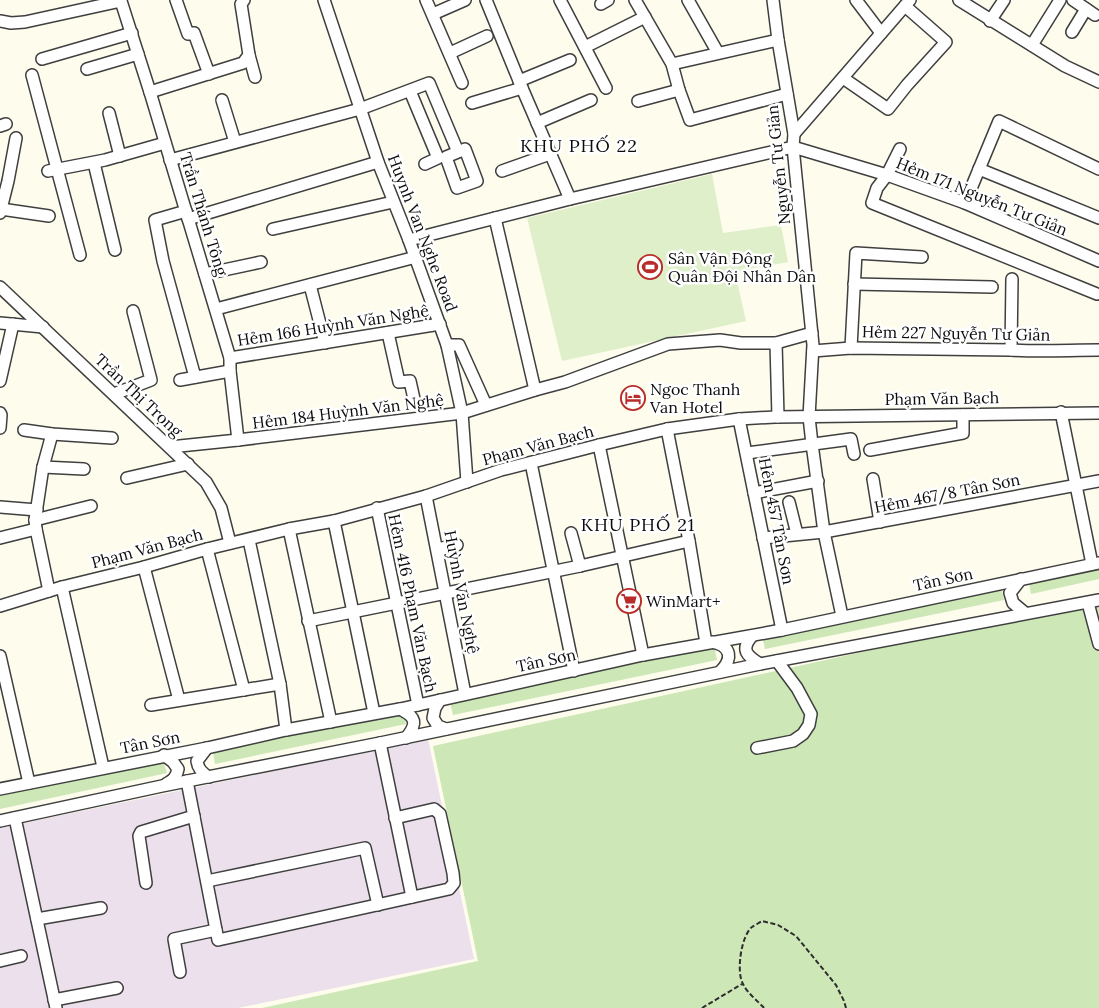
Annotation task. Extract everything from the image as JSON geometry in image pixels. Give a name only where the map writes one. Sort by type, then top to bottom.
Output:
[{"type":"street","points":[[176,0],[188,34],[194,33],[208,74]]},
{"type":"street","points":[[244,0],[241,4],[249,55],[255,77]]},
{"type":"street","name":"Huynh Van Nghe Road","points":[[324,0],[378,162],[416,257],[448,345],[462,413],[467,482]]},
{"type":"street","points":[[426,0],[462,83]]},
{"type":"street","points":[[433,14],[465,0]]},
{"type":"street","points":[[486,0],[570,199]]},
{"type":"street","points":[[560,0],[606,88]]},
{"type":"street","points":[[635,0],[672,64],[690,120],[787,94]]},
{"type":"street","points":[[688,0],[718,54]]},
{"type":"street","name":"Nguyễn Tư Giản","points":[[772,0],[794,134],[793,148],[812,333],[813,351],[809,417],[812,444],[824,532],[842,616]]},
{"type":"street","points":[[856,0],[881,33]]},
{"type":"street","points":[[959,0],[1065,66],[1099,82]]},
{"type":"street","points":[[990,21],[1004,0]]},
{"type":"street","points":[[1032,45],[1060,0]]},
{"type":"street","points":[[1072,32],[1091,12],[1073,0]]},
{"type":"street","name":"Trần Thánh Tông","points":[[0,21],[11,23],[25,22],[121,1],[230,358],[238,440]]},
{"type":"street","points":[[794,134],[907,3],[946,42],[888,109],[843,78]]},
{"type":"street","points":[[584,47],[645,17]]},
{"type":"street","points":[[42,59],[132,33]]},
{"type":"street","points":[[450,53],[487,36]]},
{"type":"street","points":[[672,64],[778,40]]},
{"type":"street","points":[[87,69],[138,54]]},
{"type":"street","points":[[150,92],[243,63],[249,55]]},
{"type":"street","points":[[472,103],[520,84],[570,60]]},
{"type":"street","points":[[32,74],[54,170],[80,255]]},
{"type":"street","points":[[170,160],[360,109],[429,83],[458,152]]},
{"type":"street","points":[[638,101],[679,90]]},
{"type":"street","points":[[410,91],[438,158],[425,164]]},
{"type":"street","points":[[222,100],[235,142]]},
{"type":"street","points":[[537,123],[591,100]]},
{"type":"street","points":[[109,112],[120,156]]},
{"type":"street","points":[[964,203],[999,121],[1099,169]]},
{"type":"street","points":[[16,138],[8,182],[0,211],[49,216]]},
{"type":"street","points":[[54,170],[120,156],[165,142]]},
{"type":"street","points":[[409,240],[570,199],[793,148]]},
{"type":"street","name":"Hẻm 171 Nguyễn Tư Giản","points":[[793,148],[888,175],[964,203],[1099,261]]},
{"type":"street","points":[[900,149],[888,175],[877,188],[872,203],[1097,294]]},
{"type":"street","points":[[502,171],[550,154]]},
{"type":"street","points":[[94,162],[115,250]]},
{"type":"street","points":[[195,377],[167,278],[155,220],[187,215],[378,162]]},
{"type":"street","points":[[979,169],[1099,218]]},
{"type":"street","points":[[273,229],[393,202]]},
{"type":"street","points":[[495,218],[535,390]]},
{"type":"street","points":[[851,348],[856,254],[922,257]]},
{"type":"street","points":[[216,309],[416,257]]},
{"type":"street","points":[[205,274],[261,262]]},
{"type":"street","points":[[1011,350],[1012,280]]},
{"type":"street","points":[[854,284],[992,287]]},
{"type":"street","points":[[310,285],[325,343]]},
{"type":"street","name":"Trần Thị Trọng","points":[[0,287],[206,482],[221,508],[230,543]]},
{"type":"street","points":[[114,394],[151,380],[133,311]]},
{"type":"street","points":[[0,323],[43,326]]},
{"type":"street","points":[[0,380],[13,324]]},
{"type":"street","name":"Hẻm 166 Huỳnh Văn Nghệ","points":[[230,358],[440,324]]},
{"type":"street","points":[[388,333],[399,382],[410,381],[414,399]]},
{"type":"street","name":"Hẻm 184 Huỳnh Văn Nghệ","points":[[238,440],[462,413],[580,377],[668,344],[720,340],[741,343],[776,343],[812,333]]},
{"type":"street","points":[[776,343],[778,417]]},
{"type":"street","points":[[448,345],[459,345],[486,405]]},
{"type":"street","name":"Hẻm 227 Nguyễn Tư Giản","points":[[813,351],[851,348],[1011,350],[1031,352],[1042,350],[1099,350]]},
{"type":"street","points":[[180,380],[230,371]]},
{"type":"street","points":[[1061,412],[1076,486],[1096,564]]},
{"type":"street","name":"Phạm Văn Bạch","points":[[0,606],[49,591],[230,543],[334,521],[426,496],[502,470],[599,444],[667,429],[740,419],[778,417],[1099,413]]},
{"type":"street","points":[[0,428],[1,414]]},
{"type":"street","points":[[870,450],[963,433],[963,415]]},
{"type":"street","name":"Hẻm 457 Tân Sơn","points":[[740,419],[762,538],[782,630]]},
{"type":"street","points":[[667,429],[709,642],[720,644],[729,655],[727,665],[720,672]]},
{"type":"street","points":[[24,430],[112,438]]},
{"type":"street","points":[[49,591],[36,519],[43,467],[52,434]]},
{"type":"street","points":[[747,453],[851,439],[854,454]]},
{"type":"street","points":[[170,447],[238,440]]},
{"type":"street","points":[[599,444],[643,655]]},
{"type":"street","points":[[531,463],[574,671]]},
{"type":"street","points":[[127,478],[188,464]]},
{"type":"street","points":[[43,467],[84,469]]},
{"type":"street","points":[[873,479],[880,522]]},
{"type":"street","points":[[754,493],[818,481]]},
{"type":"street","name":"Hẻm 467/8 Tân Sơn","points":[[762,538],[824,532],[1099,481]]},
{"type":"street","name":"Huỳnh Văn Nghệ","points":[[426,496],[465,694]]},
{"type":"street","points":[[789,502],[797,534]]},
{"type":"street","points":[[0,538],[36,519],[91,506]]},
{"type":"street","points":[[0,507],[36,519]]},
{"type":"street","name":"Hẻm 416 Phạm Văn Bạch","points":[[377,508],[418,705]]},
{"type":"street","points":[[334,521],[374,713]]},
{"type":"street","points":[[289,529],[331,722]]},
{"type":"street","points":[[571,533],[580,566]]},
{"type":"street","points":[[249,540],[280,684],[286,730]]},
{"type":"street","points":[[308,621],[580,566],[690,541]]},
{"type":"street","points":[[437,549],[457,545]]},
{"type":"street","points":[[207,549],[244,690]]},
{"type":"street","name":"Tân Sơn","points":[[0,789],[103,767],[207,748],[286,730],[400,709],[643,655],[782,630],[1096,564]]},
{"type":"street","points":[[144,567],[180,700]]},
{"type":"street","points":[[1021,579],[1010,593],[1013,603],[1025,613]]},
{"type":"street","points":[[62,588],[103,767]]},
{"type":"street","points":[[0,821],[720,672],[1025,613],[1093,602],[1099,644]]},
{"type":"street","points":[[752,636],[747,642],[746,648],[749,657],[760,664]]},
{"type":"street","points":[[0,656],[29,784]]},
{"type":"street","points":[[757,748],[792,741],[803,734],[809,725],[811,714],[797,688],[777,661]]},
{"type":"street","points":[[151,705],[280,684]]},
{"type":"street","points":[[440,700],[435,708],[433,718],[438,726],[446,729]]},
{"type":"street","points":[[400,709],[410,714],[414,720],[414,728],[406,738]]},
{"type":"street","points":[[380,743],[412,897]]},
{"type":"street","points":[[207,748],[197,761],[202,773],[210,777]]},
{"type":"street","points":[[162,786],[177,776],[178,769],[173,762],[164,756]]},
{"type":"street","points":[[187,781],[218,940],[449,889],[454,883],[453,873],[438,811],[434,809],[395,818]]},
{"type":"street","points":[[146,883],[139,836],[141,832],[194,816]]},
{"type":"street","points":[[15,818],[55,1004],[118,988]]},
{"type":"street","points":[[207,881],[365,848],[378,905]]},
{"type":"street","points":[[37,919],[101,908]]},
{"type":"street","points":[[180,972],[174,939],[216,930]]},
{"type":"street","points":[[0,961],[21,956]]},
{"type":"path","points":[[764,1008],[742,984],[740,974],[740,956],[743,943],[750,928],[762,921],[778,925],[796,936],[836,985],[846,1008]]},
{"type":"path","points":[[702,1008],[742,984]]},
{"type":"shaded area","points":[[428,739],[474,959],[238,1008],[0,1008],[0,828]]},
{"type":"green space","name":"Sân Vận Động Quân Đội Nhân Dân","points":[[712,174],[723,233],[781,225],[788,262],[735,272],[746,321],[562,361],[527,218]]},
{"type":"green space","points":[[1099,564],[1099,579],[1031,594],[1028,578]]},
{"type":"green space","points":[[1000,582],[1004,600],[765,649],[761,630]]},
{"type":"green space","points":[[1099,600],[1099,1008],[262,1008],[478,961],[433,746]]},
{"type":"green space","points":[[713,640],[717,660],[453,715],[449,698]]},
{"type":"green space","points":[[402,708],[406,724],[215,764],[212,746]]},
{"type":"green space","points":[[161,755],[167,773],[0,809],[0,789]]},
{"type":"place","name":"Sân Vận Động Quân Đội Nhân Dân","points":[[650,267]]},
{"type":"place","name":"Ngoc Thanh Van Hotel","points":[[633,398]]},
{"type":"place","name":"WinMart+","points":[[629,601]]},
{"type":"district","name":"KHU PHỐ 22","points":[[579,146]]},
{"type":"district","name":"KHU PHỐ 21","points":[[638,525]]}]
